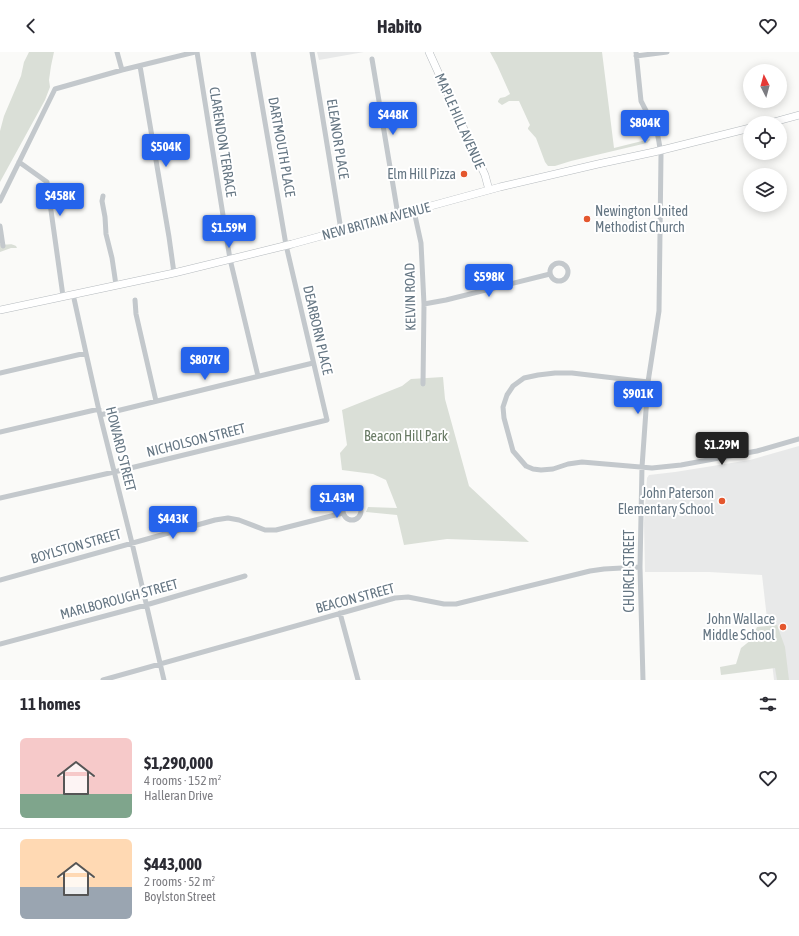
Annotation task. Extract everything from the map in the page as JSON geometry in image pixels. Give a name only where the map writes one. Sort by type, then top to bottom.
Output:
[{"type":"main road","name":"MAPLE HILL AVENUE","points":[[429,52],[485,175],[489,190]]},
{"type":"main road","points":[[787,118],[799,115]]},
{"type":"main road","name":"NEW BRITAIN AVENUE","points":[[0,310],[174,273],[286,245],[552,174],[743,130]]},
{"type":"street","points":[[117,52],[122,70]]},
{"type":"street","points":[[0,201],[55,89],[122,70],[196,52]]},
{"type":"street","name":"CLARENDON TERRACE","points":[[196,52],[230,259],[258,376]]},
{"type":"street","name":"DARTMOUTH PLACE","points":[[254,52],[286,245]]},
{"type":"street","name":"ELEANOR PLACE","points":[[312,52],[341,230]]},
{"type":"street","points":[[636,54],[667,52]]},
{"type":"street","name":"CHURCH STREET","points":[[636,54],[641,101],[657,132],[660,150],[659,311],[648,382],[642,467],[640,567],[643,680]]},
{"type":"street","points":[[372,59],[398,215]]},
{"type":"street","points":[[140,66],[174,273]]},
{"type":"street","points":[[18,162],[46,182],[63,296]]},
{"type":"street","points":[[103,196],[102,201],[106,234],[112,258],[116,285]]},
{"type":"street","name":"KELVIN ROAD","points":[[414,211],[421,243],[424,304],[423,384]]},
{"type":"street","points":[[0,226],[3,246]]},
{"type":"street","name":"DEARBORN PLACE","points":[[286,245],[327,420]]},
{"type":"street","points":[[424,304],[446,300],[550,274]]},
{"type":"street","name":"HOWARD STREET","points":[[73,294],[100,416],[164,680]]},
{"type":"street","points":[[135,300],[136,314],[156,401]]},
{"type":"street","points":[[0,374],[86,353]]},
{"type":"street","points":[[100,416],[313,362]]},
{"type":"street","points":[[648,382],[572,373],[555,373],[524,378],[513,386],[507,395],[503,407],[504,418],[513,451],[526,466],[541,470],[553,469],[568,464],[582,462],[652,468],[681,465],[757,451],[799,439]]},
{"type":"street","points":[[0,432],[99,409]]},
{"type":"street","name":"NICHOLSON STREET","points":[[0,498],[327,420]]},
{"type":"street","name":"BOYLSTON STREET","points":[[0,580],[215,520],[228,518],[239,520],[265,530],[276,530],[343,513]]},
{"type":"street","name":"BEACON STREET","points":[[103,680],[396,598],[408,597],[444,604],[456,604],[604,568],[640,567]]},
{"type":"street","name":"MARLBOROUGH STREET","points":[[0,644],[245,576]]},
{"type":"street","points":[[340,613],[358,680]]},
{"type":"shaded area","points":[[317,52],[364,52],[319,60]]},
{"type":"shaded area","name":"John Paterson Elementary School","points":[[799,446],[799,680],[774,680],[762,575],[709,572],[645,572],[644,523],[647,478],[649,475],[750,460]]},
{"type":"green space","points":[[29,52],[54,52],[49,80],[50,87],[45,100],[0,182],[0,131],[4,116],[21,76],[24,62]]},
{"type":"green space","points":[[490,52],[602,52],[614,148],[650,140],[647,143],[555,166],[548,166],[536,138],[528,129],[530,125],[519,101],[509,101],[502,105],[498,102],[500,98],[510,94]]},
{"type":"green space","points":[[0,244],[12,244],[17,248],[11,248],[0,252]]},
{"type":"green space","name":"Beacon Hill Park","points":[[443,377],[445,399],[469,486],[529,542],[447,539],[404,545],[397,515],[366,512],[368,507],[397,508],[386,480],[373,474],[342,470],[340,453],[347,445],[342,410],[402,386],[411,379]]},
{"type":"green space","points":[[777,625],[785,647],[789,680],[777,680],[775,668],[721,675],[720,667],[736,664],[741,648],[751,640],[757,627]]},
{"type":"place","name":"Elm Hill Pizza","points":[[464,174]]},
{"type":"place","name":"Newington United Methodist Church","points":[[587,219]]},
{"type":"place","name":"John Paterson Elementary School","points":[[722,501]]},
{"type":"place","name":"John Wallace Middle School","points":[[783,627]]}]
